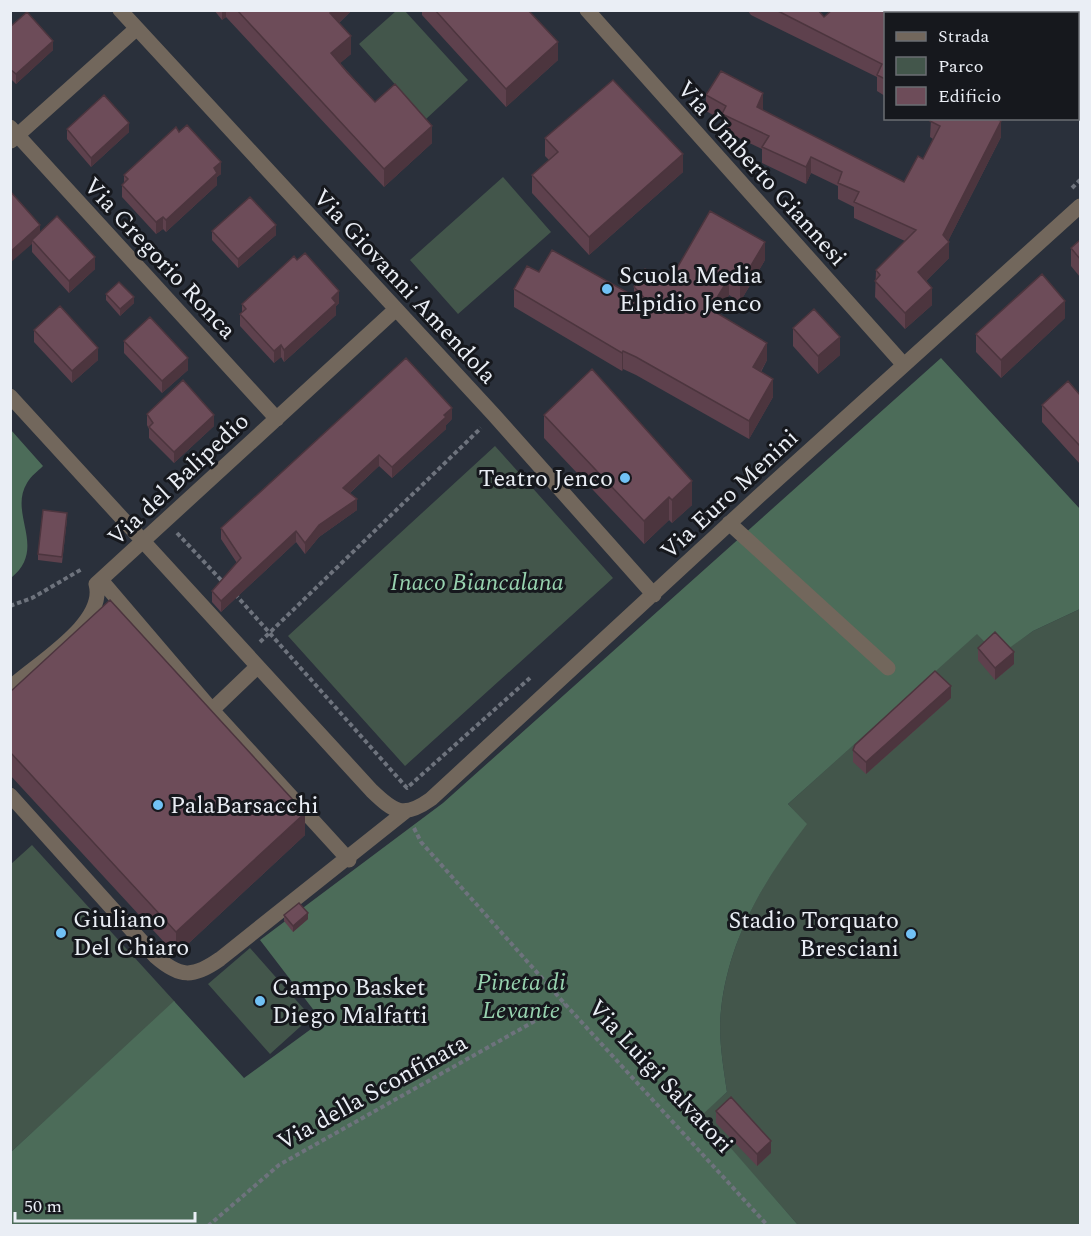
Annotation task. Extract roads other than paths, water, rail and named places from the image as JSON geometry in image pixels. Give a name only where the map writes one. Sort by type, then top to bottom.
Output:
[{"type":"street","name":"Via Giovanni Amendola","points":[[120,10],[494,415],[654,595]]},
{"type":"street","name":"Via Umberto Giannesi","points":[[587,10],[904,365]]},
{"type":"street","points":[[13,134],[136,29]]},
{"type":"street","name":"Via Gregorio Ronca","points":[[13,134],[277,419]]},
{"type":"street","name":"Via Euro Menini","points":[[10,795],[155,956],[176,971],[198,973],[220,959],[349,860],[406,811],[421,807],[430,800],[729,524],[1080,206]]},
{"type":"street","name":"Via del Balipedio","points":[[10,688],[86,624],[98,600],[96,584],[395,309]]},
{"type":"street","points":[[10,396],[372,791],[394,810],[406,811]]},
{"type":"street","points":[[729,524],[888,668]]},
{"type":"street","points":[[101,580],[212,710],[349,860]]},
{"type":"street","points":[[212,710],[257,667]]},
{"type":"place","name":"Scuola Media Elpidio Jenco","points":[[607,289]]},
{"type":"place","name":"Teatro Jenco","points":[[625,478]]},
{"type":"place","name":"PalaBarsacchi","points":[[158,805]]},
{"type":"place","name":"Giuliano Del Chiaro","points":[[61,933]]},
{"type":"place","name":"Stadio Torquato Bresciani","points":[[911,934]]},
{"type":"place","name":"Campo Basket Diego Malfatti","points":[[260,1001]]},
{"type":"park label","name":"Inaco Biancalana","points":[[477,582]]},
{"type":"park label","name":"Pineta di Levante","points":[[521,996]]}]
